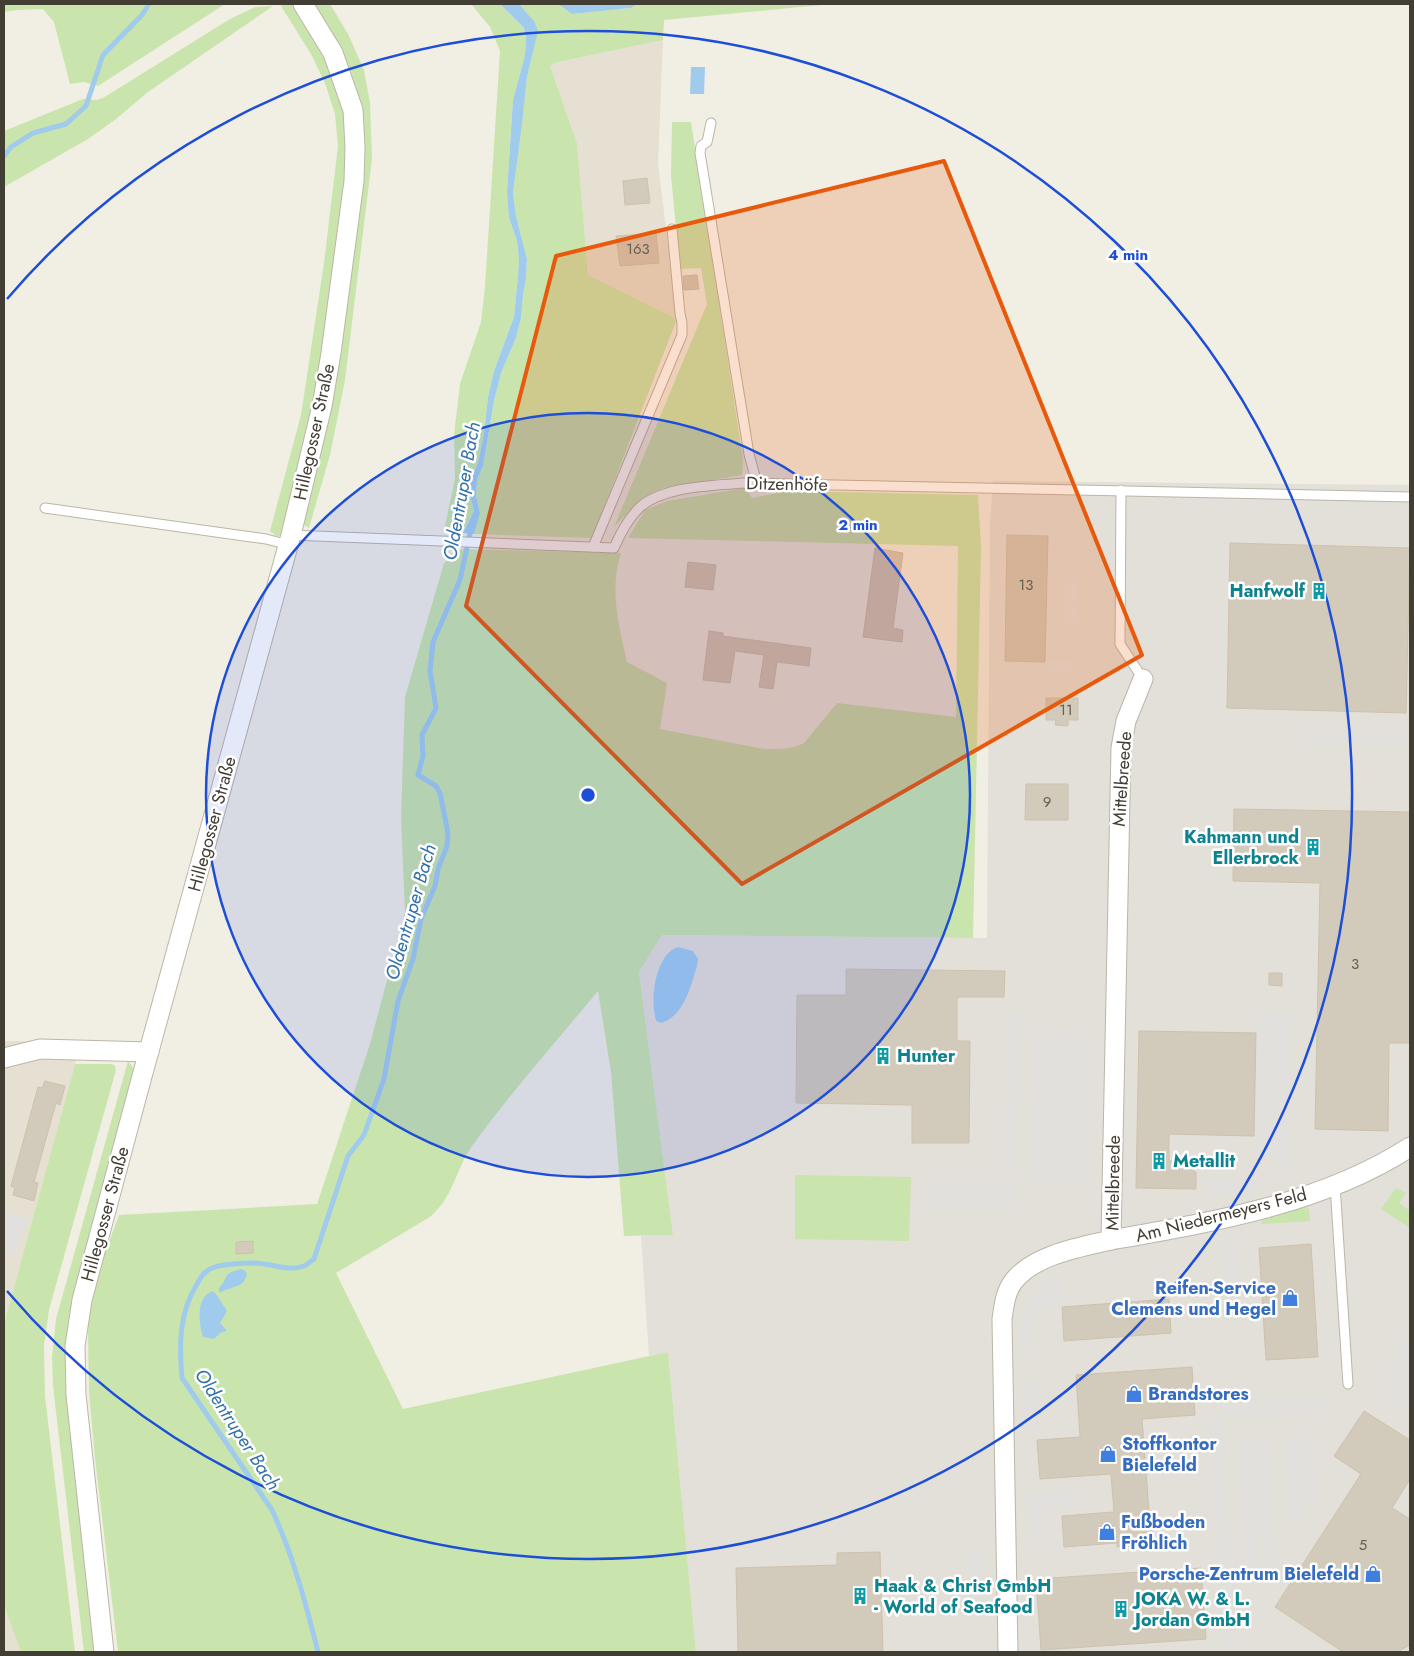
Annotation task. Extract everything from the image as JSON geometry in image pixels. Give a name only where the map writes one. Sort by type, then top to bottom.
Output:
[{"type":"street","name":"Hillegosser Straße","points":[[104,1652],[76,1395],[76,1346],[82,1300],[88,1272],[290,540],[322,406],[354,181],[353,110],[340,71],[329,46],[303,4]]},
{"type":"street","name":"Mittelbreede","points":[[1008,1652],[1001,1337],[1004,1302],[1013,1282],[1031,1266],[1057,1254],[1111,1240],[1121,748],[1126,721],[1143,679]]},
{"type":"street","points":[[4,1058],[40,1049],[149,1052]]},
{"type":"street","name":"Am Niedermeyers Feld","points":[[1111,1240],[1159,1232],[1264,1208],[1335,1185],[1410,1147]]},
{"type":"lane","points":[[711,123],[707,142],[701,146],[700,153],[749,454],[757,484]]},
{"type":"lane","points":[[45,508],[266,539],[593,547],[682,335],[672,229]]},
{"type":"lane","name":"Ditzenhöfe","points":[[593,547],[614,548],[627,523],[638,508],[665,494],[706,486],[743,483],[1410,497]]},
{"type":"lane","points":[[1121,490],[1120,644],[1143,679]]},
{"type":"lane","points":[[1335,1185],[1348,1384]]},
{"type":"highlighted area","points":[[944,161],[1142,655],[742,884],[466,606],[556,256]]},
{"type":"shaded area","points":[[663,40],[658,163],[677,319],[588,275],[577,143],[550,66],[554,63]]},
{"type":"shaded area","points":[[993,481],[1410,485],[1410,1652],[696,1652],[668,1352],[649,1356],[641,1236],[673,1235],[639,972],[662,935],[987,938],[990,523]],"holes":[[[667,954],[697,966],[682,1005],[666,1021],[661,1023],[656,1021],[654,1015],[656,977],[660,965]]]},
{"type":"shaded area","points":[[1066,580],[1078,580],[1077,601],[1073,601],[1073,604],[1077,604],[1077,623],[1065,623]]},
{"type":"shaded area","points":[[1048,660],[1073,661],[1073,673],[1048,672]]},
{"type":"shaded area","points":[[1306,732],[1410,735],[1410,744],[1306,742]]},
{"type":"shaded area","points":[[1008,1013],[1019,1013],[1018,1098],[1007,1098]]},
{"type":"shaded area","points":[[1259,1013],[1292,1014],[1289,1171],[1277,1178],[1277,1156],[1267,1157],[1256,1149]]},
{"type":"shaded area","points":[[1035,1033],[1046,1033],[1044,1165],[1033,1165]]},
{"type":"shaded area","points":[[1062,1033],[1079,1033],[1079,1038],[1090,1039],[1090,1064],[1079,1064],[1078,1068],[1090,1069],[1089,1100],[1078,1100],[1078,1105],[1089,1105],[1089,1135],[1077,1135],[1077,1140],[1089,1141],[1088,1184],[1033,1184],[1033,1168],[1058,1168],[1058,1165],[1047,1165],[1047,1140],[1059,1140],[1059,1135],[1048,1135],[1048,1104],[1060,1104],[1060,1099],[1048,1099],[1049,1068],[1060,1068],[1060,1063],[1049,1063],[1049,1038],[1061,1038]]},
{"type":"shaded area","points":[[4,1041],[81,1042],[4,1324]]},
{"type":"shaded area","points":[[1006,1103],[1017,1104],[1016,1164],[1006,1164]]},
{"type":"shaded area","points":[[926,1180],[1014,1182],[1013,1207],[925,1205]]},
{"type":"shaded area","points":[[1208,1180],[1257,1181],[1257,1194],[1208,1194]]},
{"type":"shaded area","points":[[4,1212],[28,1218],[16,1254],[4,1251]]},
{"type":"shaded area","points":[[1221,1235],[1236,1235],[1239,1297],[1225,1298]]},
{"type":"shaded area","points":[[1060,1277],[1062,1307],[1039,1308],[1032,1324],[1031,1347],[1019,1348],[1020,1323],[1028,1303],[1047,1282]]},
{"type":"shaded area","points":[[1410,1331],[1410,1412],[1384,1395],[1397,1374],[1387,1368]]},
{"type":"shaded area","points":[[1023,1382],[1036,1382],[1038,1429],[1025,1430]]},
{"type":"shaded area","points":[[1327,1398],[1328,1410],[1221,1417],[1220,1405]]},
{"type":"shaded area","points":[[1221,1417],[1228,1531],[1216,1531],[1209,1418]]},
{"type":"shaded area","points":[[1313,1437],[1317,1502],[1305,1503],[1301,1438]]},
{"type":"shaded area","points":[[1297,1438],[1302,1517],[1290,1518],[1284,1439]]},
{"type":"shaded area","points":[[1251,1441],[1260,1578],[1247,1579],[1239,1442]]},
{"type":"shaded area","points":[[1256,1441],[1268,1441],[1275,1562],[1263,1563]]},
{"type":"shaded area","points":[[1074,1492],[1075,1505],[1041,1507],[1044,1544],[1031,1545],[1028,1495]]},
{"type":"shaded area","points":[[1216,1537],[1229,1537],[1231,1578],[1219,1579]]},
{"type":"shaded area","points":[[982,1552],[984,1612],[971,1612],[969,1553]]},
{"type":"shaded area","points":[[1232,1584],[1235,1644],[1223,1645],[1219,1585]]},
{"type":"shaded area","points":[[4,1606],[21,1652],[4,1652]]},
{"type":"green space","points":[[4,4],[225,4],[98,86],[84,82],[70,84],[54,22],[43,9],[4,12]]},
{"type":"green space","points":[[293,4],[310,29],[336,82],[344,112],[348,148],[344,201],[316,398],[291,502],[281,536],[276,536],[270,531],[301,415],[324,263],[338,146],[335,114],[325,83],[311,54],[281,6]]},
{"type":"green space","points":[[312,4],[330,4],[348,34],[364,70],[370,103],[372,159],[345,380],[330,455],[309,528],[304,525],[303,517],[360,108],[348,67],[330,31]]},
{"type":"green space","points":[[471,4],[500,4],[524,28],[526,37],[525,55],[513,100],[507,192],[509,218],[517,241],[519,259],[514,317],[494,371],[478,463],[471,479],[470,495],[474,511],[463,533],[444,531],[455,478],[454,435],[460,384],[481,322],[485,287],[500,51],[490,27]]},
{"type":"green space","points":[[519,4],[558,4],[572,14],[631,8],[637,4],[832,4],[664,20],[663,40],[554,63],[550,66],[577,143],[588,275],[677,319],[592,538],[474,534],[480,513],[476,495],[477,480],[483,466],[494,401],[501,373],[516,338],[521,318],[526,278],[527,259],[516,216],[513,193],[527,77],[532,57],[534,21]]},
{"type":"green space","points":[[273,6],[148,92],[116,119],[88,139],[4,187],[4,131],[83,99],[96,100],[103,98],[230,19],[255,7]]},
{"type":"green space","points":[[672,122],[691,122],[743,459],[742,475],[663,488],[641,499],[614,527],[707,304],[701,268],[680,269],[671,176]]},
{"type":"green space","points":[[745,488],[752,498],[788,491],[978,495],[981,547],[973,938],[662,935],[639,972],[673,1235],[624,1236],[611,1072],[598,991],[518,1087],[472,1146],[450,1191],[438,1209],[430,1217],[336,1273],[403,1409],[668,1352],[696,1652],[118,1652],[89,1393],[89,1296],[119,1215],[317,1204],[370,1044],[405,913],[401,816],[405,697],[444,563],[462,549],[621,553],[617,567],[616,608],[627,662],[667,683],[660,729],[764,749],[779,749],[795,747],[804,743],[837,703],[956,717],[958,546],[628,538],[645,510],[667,501]]},
{"type":"green space","points":[[128,1061],[135,1070],[78,1277],[72,1302],[66,1349],[96,1652],[84,1652],[53,1386],[52,1357],[56,1319]]},
{"type":"green space","points":[[75,1064],[112,1064],[116,1070],[49,1310],[44,1345],[45,1396],[75,1652],[21,1652],[4,1606],[4,1324]]},
{"type":"green space","points":[[795,1175],[911,1177],[909,1241],[795,1239]]},
{"type":"green space","points":[[1396,1188],[1406,1193],[1399,1203],[1410,1211],[1410,1228],[1381,1209]]},
{"type":"green space","points":[[1304,1206],[1309,1209],[1310,1221],[1261,1224],[1263,1217]]},
{"type":"water","points":[[500,4],[519,4],[534,21],[538,31],[527,77],[513,193],[516,216],[527,259],[521,318],[516,338],[501,373],[494,401],[483,466],[477,480],[476,495],[480,513],[474,534],[463,533],[474,511],[470,495],[471,479],[478,463],[494,371],[514,317],[519,259],[517,241],[509,218],[507,192],[513,100],[525,55],[526,37],[524,28]]},
{"type":"water","points":[[558,4],[637,4],[631,8],[572,14]]},
{"type":"water","points":[[691,67],[705,67],[704,94],[690,94]]},
{"type":"water","points":[[678,947],[693,951],[698,959],[697,966],[689,991],[681,1007],[669,1019],[661,1023],[656,1021],[654,1012],[656,980],[664,959]]},
{"type":"water","points":[[242,1269],[247,1274],[246,1279],[241,1284],[219,1292],[219,1288],[228,1274]]},
{"type":"water","points":[[213,1291],[227,1311],[220,1323],[227,1331],[220,1333],[214,1339],[203,1337],[200,1325],[200,1311],[203,1298]]},
{"type":"building","points":[[647,178],[650,203],[625,205],[623,181]]},
{"type":"building","points":[[656,233],[659,263],[620,266],[616,236]]},
{"type":"building","points":[[697,275],[699,289],[684,290],[683,276]]},
{"type":"building","points":[[1007,535],[1048,536],[1045,662],[1005,661]]},
{"type":"building","points":[[1230,543],[1410,548],[1406,713],[1227,708]]},
{"type":"building","points":[[875,548],[903,553],[893,628],[903,630],[902,642],[863,637]]},
{"type":"building","points":[[688,562],[716,565],[713,590],[685,587]]},
{"type":"building","points":[[709,631],[723,633],[723,636],[811,648],[809,666],[777,662],[773,689],[759,687],[764,655],[735,651],[730,683],[703,680]]},
{"type":"building","points":[[1046,698],[1078,698],[1078,720],[1068,720],[1068,726],[1055,725],[1056,720],[1046,720]]},
{"type":"building","points":[[1026,784],[1068,784],[1068,820],[1025,820]]},
{"type":"building","points":[[1234,809],[1410,812],[1410,1043],[1389,1043],[1388,1131],[1315,1129],[1320,883],[1233,881]]},
{"type":"building","name":"Hunter","points":[[846,969],[1005,971],[1004,997],[957,997],[957,1041],[970,1041],[969,1143],[912,1143],[912,1105],[796,1103],[797,995],[846,995]]},
{"type":"building","points":[[1269,973],[1282,973],[1282,986],[1269,985]]},
{"type":"building","points":[[1139,1031],[1256,1033],[1254,1136],[1169,1134],[1169,1161],[1193,1162],[1193,1171],[1196,1172],[1196,1189],[1136,1188]]},
{"type":"building","points":[[45,1081],[65,1086],[60,1105],[56,1103],[34,1182],[38,1183],[34,1201],[13,1195],[15,1188],[11,1186],[38,1087],[42,1088]]},
{"type":"building","points":[[253,1241],[253,1253],[236,1254],[236,1242]]},
{"type":"building","points":[[1311,1244],[1318,1357],[1266,1360],[1259,1248]]},
{"type":"building","points":[[1169,1299],[1171,1333],[1064,1341],[1062,1307]]},
{"type":"building","points":[[1192,1367],[1195,1415],[1142,1419],[1149,1511],[1152,1511],[1154,1539],[1143,1540],[1144,1545],[1117,1547],[1117,1543],[1064,1547],[1062,1516],[1114,1512],[1111,1474],[1040,1479],[1037,1440],[1080,1437],[1076,1375]]},
{"type":"building","points":[[1364,1411],[1410,1440],[1410,1479],[1392,1508],[1410,1519],[1410,1645],[1397,1652],[1346,1652],[1340,1650],[1275,1607],[1361,1474],[1334,1456]]},
{"type":"building","points":[[880,1552],[883,1652],[738,1652],[736,1568],[837,1565],[837,1553]]},
{"type":"building","name":"JOKA W. & L. Jordan GmbH","points":[[1201,1568],[1206,1639],[1041,1650],[1036,1579]]},
{"type":"waterway","points":[[4,156],[11,147],[33,133],[66,124],[86,106],[103,55],[142,15],[149,4]]},
{"type":"waterway","name":"Oldentruper Bach","points":[[318,1652],[293,1562],[272,1510],[182,1378],[182,1330],[191,1295],[201,1277],[209,1269],[250,1263],[298,1268],[314,1259],[348,1156],[364,1135],[384,1079],[398,1001],[413,959],[421,919],[435,886],[438,869],[447,846],[448,833],[440,793],[436,786],[418,775],[423,756],[422,735],[436,708],[430,671],[433,642],[460,580],[471,529]]},
{"type":"place","name":"Hanfwolf","points":[[1319,591]]},
{"type":"place","name":"Kahmann und Ellerbrock","points":[[1313,847]]},
{"type":"place","name":"Hunter","points":[[883,1056]]},
{"type":"place","name":"Metallit","points":[[1159,1161]]},
{"type":"place","name":"Reifen-Service Clemens und Hegel","points":[[1290,1298]]},
{"type":"place","name":"Brandstores","points":[[1134,1394]]},
{"type":"place","name":"Stoffkontor Bielefeld","points":[[1108,1454]]},
{"type":"place","name":"Fußboden Fröhlich","points":[[1107,1532]]},
{"type":"place","name":"Porsche-Zentrum Bielefeld","points":[[1373,1574]]},
{"type":"place","name":"Haak & Christ GmbH - World of Seafood","points":[[860,1596]]},
{"type":"place","name":"JOKA W. & L. Jordan GmbH","points":[[1121,1609]]}]
